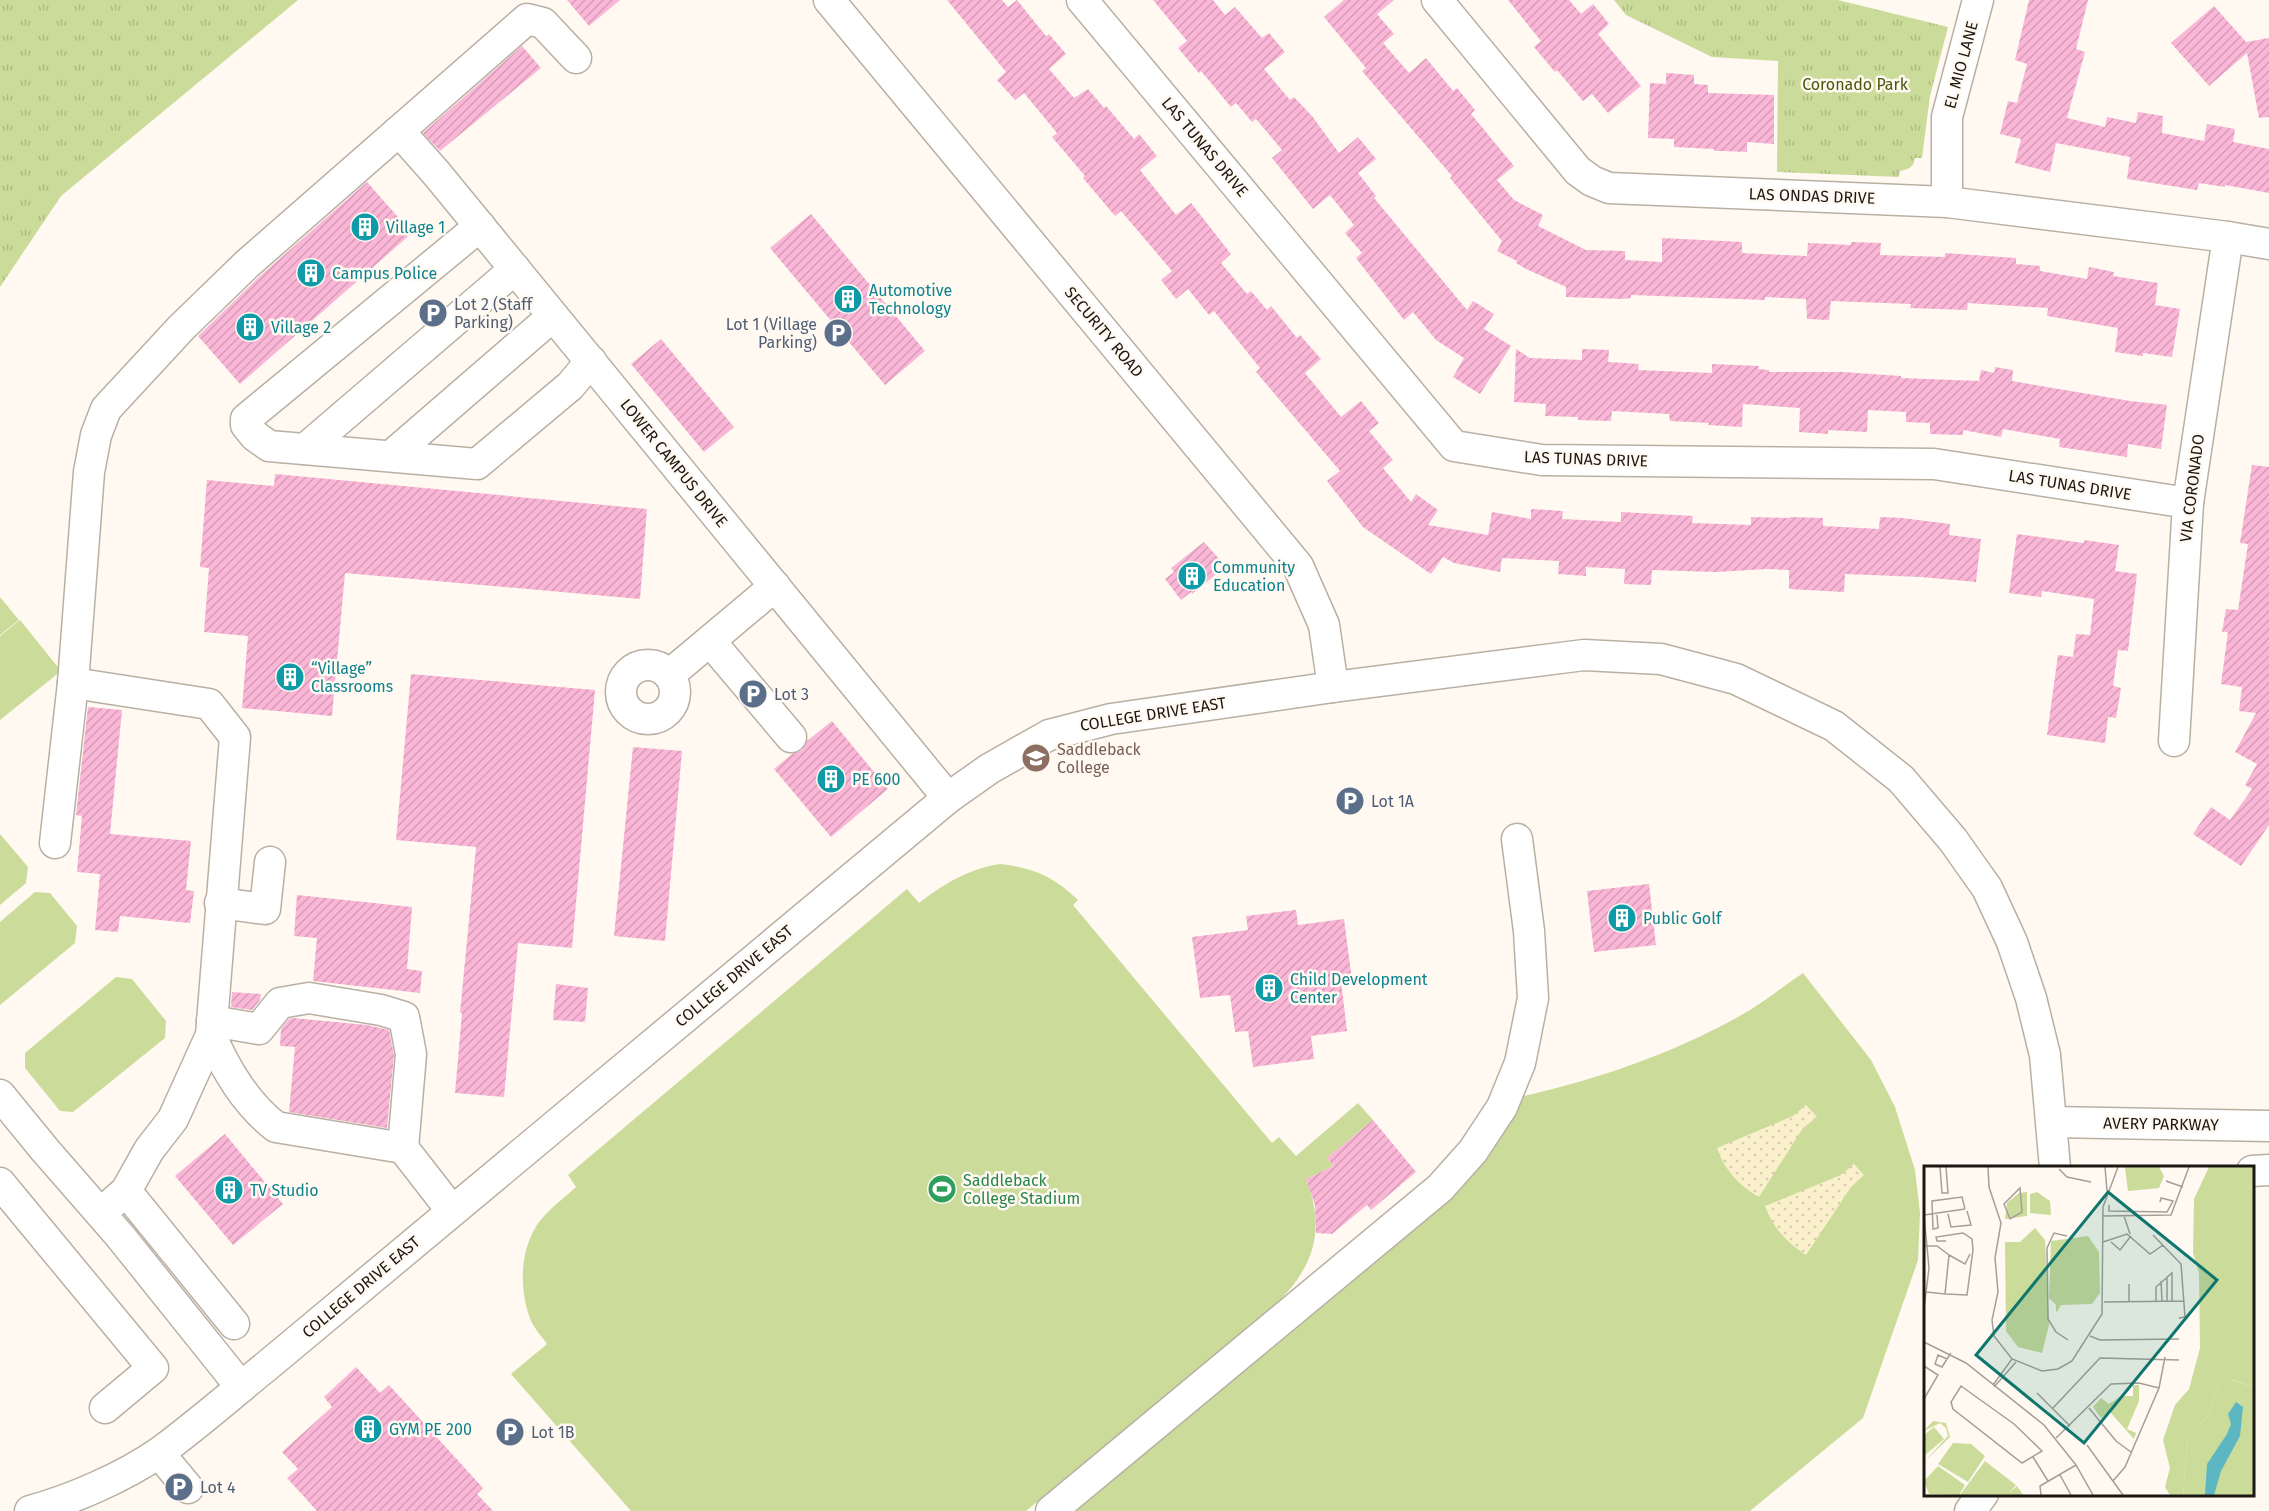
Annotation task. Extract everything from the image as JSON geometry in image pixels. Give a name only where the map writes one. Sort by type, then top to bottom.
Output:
[{"type":"street","name":"SECURITY ROAD","points":[[829,0],[1298,566],[1324,625],[1333,687]]},
{"type":"street","name":"LAS TUNAS DRIVE","points":[[1082,0],[1454,446],[1542,460],[1934,464],[2188,503]]},
{"type":"street","name":"LAS ONDAS DRIVE","points":[[1437,0],[1564,156],[1578,171],[1608,188],[1947,202],[2269,244]]},
{"type":"street","name":"EL MIO LANE","points":[[1947,202],[1947,117],[1978,0]]},
{"type":"street","points":[[55,843],[73,683],[89,472],[96,435],[106,409],[181,328],[247,264],[527,19],[543,23],[576,58]]},
{"type":"street","name":"LOWER CAMPUS DRIVE","points":[[399,131],[480,226],[948,798]]},
{"type":"street","points":[[480,226],[246,419],[246,426],[269,446],[477,464],[570,386],[591,361]]},
{"type":"street","name":"VIA CORONADO","points":[[2174,741],[2188,503],[2228,237]]},
{"type":"street","points":[[305,449],[515,269]]},
{"type":"street","points":[[391,456],[554,316]]},
{"type":"street","points":[[669,675],[775,586]]},
{"type":"street","points":[[710,641],[791,737]]},
{"type":"street","name":"COLLEGE DRIVE EAST","points":[[30,1511],[73,1497],[100,1485],[159,1453],[948,798],[989,769],[1031,745],[1069,728],[1111,719],[1333,687],[1584,655],[1661,659],[1736,679],[1834,726],[1901,779],[1953,840],[1987,888],[2012,942],[2031,998],[2045,1055],[2055,1166]]},
{"type":"street","points":[[73,683],[209,704],[235,737],[211,1028],[173,1119],[149,1150],[126,1191],[101,1213]]},
{"type":"street","points":[[1051,1511],[1440,1188],[1473,1151],[1502,1107],[1520,1063],[1533,998],[1529,931],[1517,839]]},
{"type":"street","points":[[220,903],[265,909],[270,862]]},
{"type":"street","points":[[211,1028],[259,1029],[280,1003],[309,998],[381,1010],[404,1017],[411,1054],[403,1148]]},
{"type":"street","points":[[211,1028],[222,1062],[265,1119],[276,1127],[403,1148],[452,1210]]},
{"type":"street","points":[[0,1095],[101,1213],[241,1387]]},
{"type":"street","name":"AVERY PARKWAY","points":[[2052,1122],[2269,1126]]},
{"type":"street","points":[[2254,1171],[2269,1170]]},
{"type":"street","points":[[0,1183],[153,1368],[105,1408]]},
{"type":"street","points":[[126,1191],[234,1324]]},
{"type":"street","points":[[159,1453],[188,1488]]},
{"type":"street","points":[[1970,1511],[1981,1496]]},
{"type":"green space","points":[[0,0],[298,0],[61,196],[0,287]]},
{"type":"green space","name":"Coronado Park","points":[[1614,0],[1838,0],[1948,27],[1930,96],[1922,158],[1915,158],[1914,164],[1900,171],[1899,177],[1777,172],[1778,61],[1712,57],[1626,15]]},
{"type":"green space","points":[[0,597],[19,620],[0,635]]},
{"type":"green space","points":[[20,620],[61,671],[0,720],[0,636]]},
{"type":"green space","points":[[0,834],[28,867],[26,883],[0,905]]},
{"type":"green space","name":"Saddleback College Stadium","points":[[1000,864],[1042,874],[1078,900],[1073,905],[1272,1143],[1279,1137],[1296,1156],[1358,1103],[1373,1120],[1327,1158],[1334,1166],[1306,1179],[1315,1214],[1313,1246],[1308,1261],[1290,1289],[1277,1303],[1026,1511],[631,1511],[511,1374],[547,1344],[531,1321],[524,1296],[523,1270],[532,1233],[547,1213],[576,1187],[568,1175],[907,889],[919,903],[957,878],[988,866]]},
{"type":"green space","points":[[35,892],[50,893],[77,926],[75,943],[0,1005],[0,922]]},
{"type":"green space","points":[[1803,973],[1871,1060],[1895,1107],[1915,1170],[1920,1213],[1918,1260],[1863,1418],[1750,1511],[1070,1511],[1520,1097],[1609,1073],[1695,1039],[1750,1010]]},
{"type":"green space","points":[[116,977],[132,979],[166,1021],[165,1038],[73,1112],[60,1111],[25,1068],[25,1053]]},
{"type":"sand","points":[[1806,1105],[1817,1117],[1803,1128],[1759,1197],[1733,1176],[1717,1148],[1793,1116]]},
{"type":"sand","points":[[1854,1164],[1864,1175],[1851,1187],[1806,1255],[1781,1234],[1765,1206],[1841,1175]]},
{"type":"building","points":[[567,0],[620,0],[589,26]]},
{"type":"building","points":[[947,0],[1002,0],[1008,7],[1017,0],[1046,36],[1049,34],[1066,54],[1049,69],[1074,98],[1088,89],[1134,139],[1139,134],[1157,156],[1140,170],[1176,215],[1191,203],[1231,254],[1221,263],[1247,294],[1251,291],[1267,310],[1271,306],[1297,338],[1300,335],[1321,359],[1305,373],[1341,417],[1361,401],[1379,423],[1369,431],[1393,460],[1383,468],[1411,502],[1416,494],[1438,510],[1428,525],[1488,535],[1492,512],[1531,519],[1531,509],[1563,511],[1562,519],[1621,522],[1621,512],[1693,516],[1692,523],[1751,525],[1751,517],[1823,518],[1823,526],[1879,529],[1880,517],[1902,518],[1950,524],[1949,535],[1981,539],[1976,582],[1845,574],[1844,592],[1789,589],[1789,570],[1767,569],[1716,572],[1652,570],[1651,585],[1624,584],[1625,569],[1586,567],[1586,576],[1558,574],[1559,561],[1502,558],[1500,572],[1454,563],[1443,557],[1431,574],[1363,527],[1327,481],[1340,471],[1256,372],[1260,368],[1214,311],[1209,315],[1188,289],[1176,299],[1161,280],[1172,271],[1121,211],[1115,216],[1083,178],[1085,176],[1052,137],[1057,133],[1024,93],[1015,100],[997,80],[1006,72]]},
{"type":"building","points":[[1153,0],[1213,0],[1225,15],[1235,7],[1262,38],[1269,33],[1285,52],[1264,69],[1290,100],[1294,97],[1312,116],[1339,153],[1358,137],[1376,159],[1358,173],[1376,196],[1374,198],[1467,310],[1473,301],[1494,314],[1484,329],[1511,346],[1480,394],[1453,377],[1464,358],[1436,340],[1413,312],[1404,320],[1356,258],[1362,253],[1345,233],[1354,225],[1330,195],[1313,209],[1272,158],[1282,150],[1256,119],[1252,122],[1236,103],[1231,107],[1201,71],[1199,73],[1178,48],[1187,41]]},
{"type":"building","points":[[1344,0],[1394,0],[1377,14],[1394,34],[1383,43],[1409,73],[1426,58],[1453,91],[1457,88],[1475,110],[1471,114],[1514,166],[1497,180],[1514,200],[1543,215],[1538,226],[1586,250],[1625,251],[1625,260],[1662,262],[1662,238],[1742,242],[1742,253],[1807,256],[1808,243],[1851,245],[1851,242],[1881,243],[1880,255],[1945,257],[1945,253],[2016,258],[2016,264],[2040,266],[2040,271],[2087,279],[2089,267],[2114,272],[2113,276],[2158,283],[2155,305],[2180,309],[2172,357],[2115,352],[2118,328],[2047,316],[2048,308],[1968,303],[1967,310],[1910,308],[1911,304],[1831,301],[1829,320],[1807,319],[1806,299],[1765,297],[1765,300],[1631,295],[1631,298],[1622,299],[1566,297],[1566,287],[1526,269],[1516,263],[1517,261],[1497,251],[1502,241],[1450,178],[1452,176],[1362,71],[1366,68],[1324,17]]},
{"type":"building","points":[[1508,0],[1569,0],[1581,14],[1593,4],[1609,24],[1598,34],[1641,86],[1608,113],[1592,94],[1583,101],[1534,47],[1541,41]]},
{"type":"building","points":[[2029,0],[2088,0],[2076,49],[2085,52],[2067,118],[2105,127],[2107,117],[2136,123],[2138,112],[2163,116],[2162,133],[2204,141],[2207,124],[2235,129],[2233,142],[2269,149],[2269,193],[2199,183],[2197,190],[2127,179],[2130,157],[2056,143],[2050,172],[2015,163],[2021,139],[2000,134],[2008,101],[2017,103],[2027,64],[2015,60]]},
{"type":"building","points":[[2214,6],[2246,42],[2269,38],[2269,117],[2259,118],[2247,53],[2209,86],[2171,43]]},
{"type":"building","points":[[522,46],[541,68],[440,151],[423,133]]},
{"type":"building","points":[[1666,73],[1694,75],[1694,84],[1708,85],[1708,93],[1774,95],[1774,144],[1747,142],[1747,152],[1714,151],[1714,149],[1674,147],[1674,139],[1648,138],[1650,83],[1666,84]]},
{"type":"building","points":[[367,182],[412,233],[240,384],[198,336],[259,277]]},
{"type":"building","name":"Automotive Technology","points":[[811,214],[925,351],[885,385],[770,248]]},
{"type":"building","points":[[661,339],[734,427],[704,452],[631,364]]},
{"type":"building","points":[[1516,349],[1530,358],[1582,360],[1582,349],[1609,350],[1608,362],[1639,364],[1638,370],[1712,373],[1712,364],[1759,366],[1758,369],[1769,370],[1769,372],[1842,372],[1901,376],[1901,378],[1979,381],[1981,370],[1994,373],[1995,367],[2013,370],[2012,381],[2167,405],[2161,449],[2128,444],[2127,457],[2059,447],[2060,439],[2003,429],[2001,437],[1963,430],[1963,435],[1930,434],[1930,423],[1906,422],[1906,412],[1868,410],[1867,432],[1828,430],[1828,434],[1799,432],[1800,408],[1743,404],[1742,427],[1670,421],[1669,414],[1612,411],[1611,421],[1578,420],[1578,417],[1545,416],[1546,404],[1514,402]]},
{"type":"building","points":[[2252,465],[2269,467],[2269,825],[2241,866],[2193,834],[2211,807],[2230,820],[2252,789],[2245,785],[2257,764],[2235,752],[2256,713],[2239,711],[2242,687],[2221,684],[2228,632],[2222,632],[2226,609],[2238,610],[2248,544],[2240,543]]},
{"type":"building","points":[[275,474],[647,509],[640,599],[345,573],[332,716],[242,708],[248,636],[204,632],[209,568],[200,567],[207,480],[274,486]]},
{"type":"building","points":[[2017,534],[2119,545],[2115,571],[2137,574],[2128,651],[2118,650],[2113,686],[2121,688],[2116,718],[2108,717],[2105,743],[2047,735],[2058,655],[2073,657],[2076,634],[2090,635],[2094,599],[2042,591],[2041,597],[2009,593]]},
{"type":"building","name":"Community Education","points":[[1204,542],[1222,562],[1217,567],[1220,571],[1181,600],[1165,579],[1174,572],[1171,568]]},
{"type":"building","points":[[411,674],[595,690],[572,948],[518,943],[504,1097],[455,1093],[462,1013],[460,1013],[476,847],[396,840]]},
{"type":"building","points":[[88,707],[122,710],[110,834],[191,841],[186,890],[194,891],[190,923],[120,916],[118,932],[95,930],[100,874],[77,872],[82,816],[76,815]]},
{"type":"building","name":"PE 600","points":[[832,721],[888,789],[831,837],[774,769],[792,754],[802,750],[807,741]]},
{"type":"building","points":[[633,747],[682,751],[665,941],[614,936]]},
{"type":"building","name":"Public Golf","points":[[1649,884],[1656,945],[1594,952],[1587,891]]},
{"type":"building","points":[[297,895],[412,907],[407,969],[422,971],[420,993],[313,981],[317,938],[294,936]]},
{"type":"building","name":"Child Development Center","points":[[1296,910],[1298,925],[1344,919],[1352,980],[1341,981],[1347,1031],[1311,1036],[1314,1059],[1253,1067],[1248,1031],[1235,1032],[1230,995],[1200,998],[1192,937],[1248,930],[1246,916]]},
{"type":"building","points":[[556,984],[588,988],[585,1022],[553,1020]]},
{"type":"building","points":[[232,992],[261,994],[260,1000],[252,1010],[231,1007]]},
{"type":"building","points":[[289,1019],[367,1025],[389,1030],[394,1055],[387,1128],[289,1112],[295,1047],[280,1046],[281,1029]]},
{"type":"building","points":[[1373,1120],[1416,1172],[1371,1210],[1367,1205],[1332,1234],[1316,1233],[1315,1205],[1306,1179],[1334,1166],[1327,1158]]},
{"type":"building","name":"TV Studio","points":[[225,1134],[283,1204],[233,1245],[175,1176]]},
{"type":"building","name":"GYM PE 200","points":[[356,1367],[380,1393],[389,1385],[483,1488],[477,1494],[493,1511],[317,1511],[287,1478],[298,1469],[282,1452],[332,1407],[324,1397]]},
{"type":"place","name":"Village 1","points":[[365,227]]},
{"type":"place","name":"Campus Police","points":[[311,273]]},
{"type":"place","name":"Automotive Technology","points":[[848,299]]},
{"type":"place","name":"Lot 2 (Staff Parking)","points":[[433,313]]},
{"type":"place","name":"Village 2","points":[[250,327]]},
{"type":"place","name":"Lot 1 (Village Parking)","points":[[838,333]]},
{"type":"place","name":"Community Education","points":[[1192,576]]},
{"type":"place","name":"“Village” Classrooms","points":[[290,677]]},
{"type":"place","name":"Lot 3","points":[[753,694]]},
{"type":"place","name":"Saddleback College","points":[[1036,758]]},
{"type":"place","name":"PE 600","points":[[831,779]]},
{"type":"place","name":"Lot 1A","points":[[1350,801]]},
{"type":"place","name":"Public Golf","points":[[1622,918]]},
{"type":"place","name":"Child Development Center","points":[[1269,988]]},
{"type":"place","name":"Saddleback College Stadium","points":[[942,1189]]},
{"type":"place","name":"TV Studio","points":[[229,1190]]},
{"type":"place","name":"GYM PE 200","points":[[368,1429]]},
{"type":"place","name":"Lot 1B","points":[[510,1432]]},
{"type":"place","name":"Lot 4","points":[[179,1487]]}]
